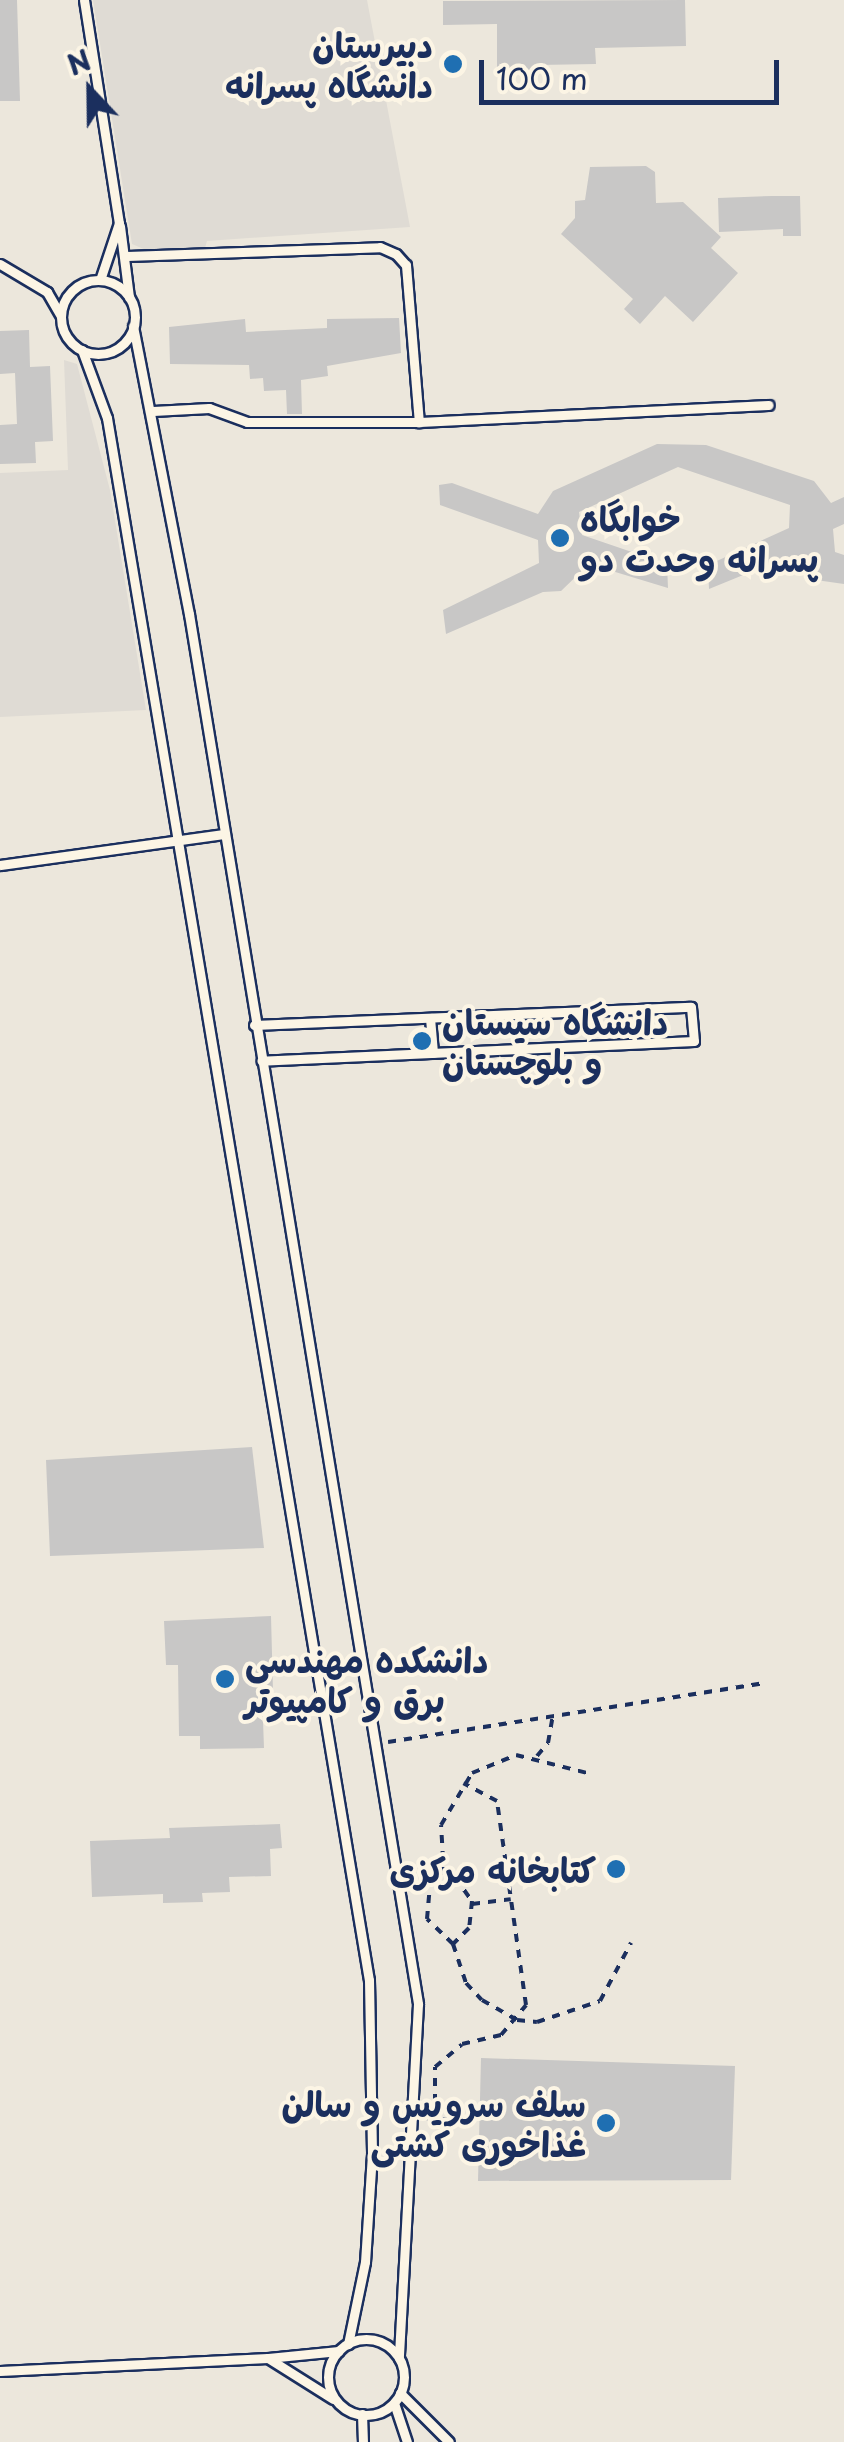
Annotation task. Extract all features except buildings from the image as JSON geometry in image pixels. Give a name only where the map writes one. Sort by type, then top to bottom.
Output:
[{"type":"lane","points":[[84,0],[119,223],[128,256],[134,326],[153,412],[418,2004],[400,2392],[394,2403],[362,2414],[268,2358]]},
{"type":"lane","points":[[100,280],[119,223]]},
{"type":"lane","points":[[128,256],[380,247],[396,254],[406,265],[419,422]]},
{"type":"lane","points":[[0,255],[4,265],[47,292],[61,316],[64,333],[82,350],[107,418],[369,1980],[371,2172],[365,2262],[348,2344]]},
{"type":"lane","points":[[61,316],[76,287],[100,280],[130,297]]},
{"type":"lane","points":[[82,350],[116,349],[134,326]]},
{"type":"lane","points":[[153,412],[210,408],[247,422],[419,422],[769,406]]},
{"type":"lane","points":[[0,865],[223,834]]},
{"type":"lane","points":[[254,1025],[691,1007],[694,1041],[261,1061]]},
{"type":"lane","points":[[430,1018],[432,1053]]},
{"type":"lane","points":[[337,2402],[328,2378],[338,2352],[348,2344],[380,2342],[399,2357]]},
{"type":"lane","points":[[0,2371],[338,2352]]},
{"type":"lane","points":[[400,2392],[448,2442]]},
{"type":"lane","points":[[394,2403],[407,2442]]},
{"type":"lane","points":[[362,2414],[363,2442]]},
{"type":"path","points":[[375,1744],[764,1683]]},
{"type":"path","points":[[537,1756],[548,1743],[553,1716]]},
{"type":"path","points":[[444,1875],[441,1825],[463,1783],[499,1758],[537,1756],[587,1773]]},
{"type":"path","points":[[435,2118],[436,2067],[462,2044],[501,2035],[526,2005],[498,1801],[463,1783]]},
{"type":"path","points":[[444,1875],[465,1886],[472,1904],[469,1928],[453,1944]]},
{"type":"path","points":[[444,1875],[430,1884],[427,1919],[453,1944],[466,1982],[517,2020],[563,2018],[600,2001],[631,1942]]},
{"type":"path","points":[[472,1904],[512,1898]]},
{"type":"path","points":[[414,2118],[461,2121]]},
{"type":"shaded area","name":"دانشگاه سیستان و بلوچستان","points":[[0,0],[844,0],[844,2442],[0,2442]]},
{"type":"shaded area","points":[[93,0],[367,0],[410,227],[207,241],[205,248],[146,250],[132,244]]},
{"type":"shaded area","points":[[64,360],[77,364],[110,490],[146,710],[0,717],[0,473],[68,470]]},
{"type":"place","name":"دبیرستان دانشگاه پسرانه","points":[[453,64]]},
{"type":"place","name":"خوابگاه پسرانه وحدت دو","points":[[560,538]]},
{"type":"place","name":"دانشگاه سیستان و بلوچستان","points":[[422,1041]]},
{"type":"place","name":"دانشکده مهندسی برق و کامپیوتر","points":[[225,1679]]},
{"type":"place","name":"کتابخانه مرکزی","points":[[616,1869]]},
{"type":"place","name":"سلف سرویس و سالن غذاخوری کشتی","points":[[606,2123]]}]
